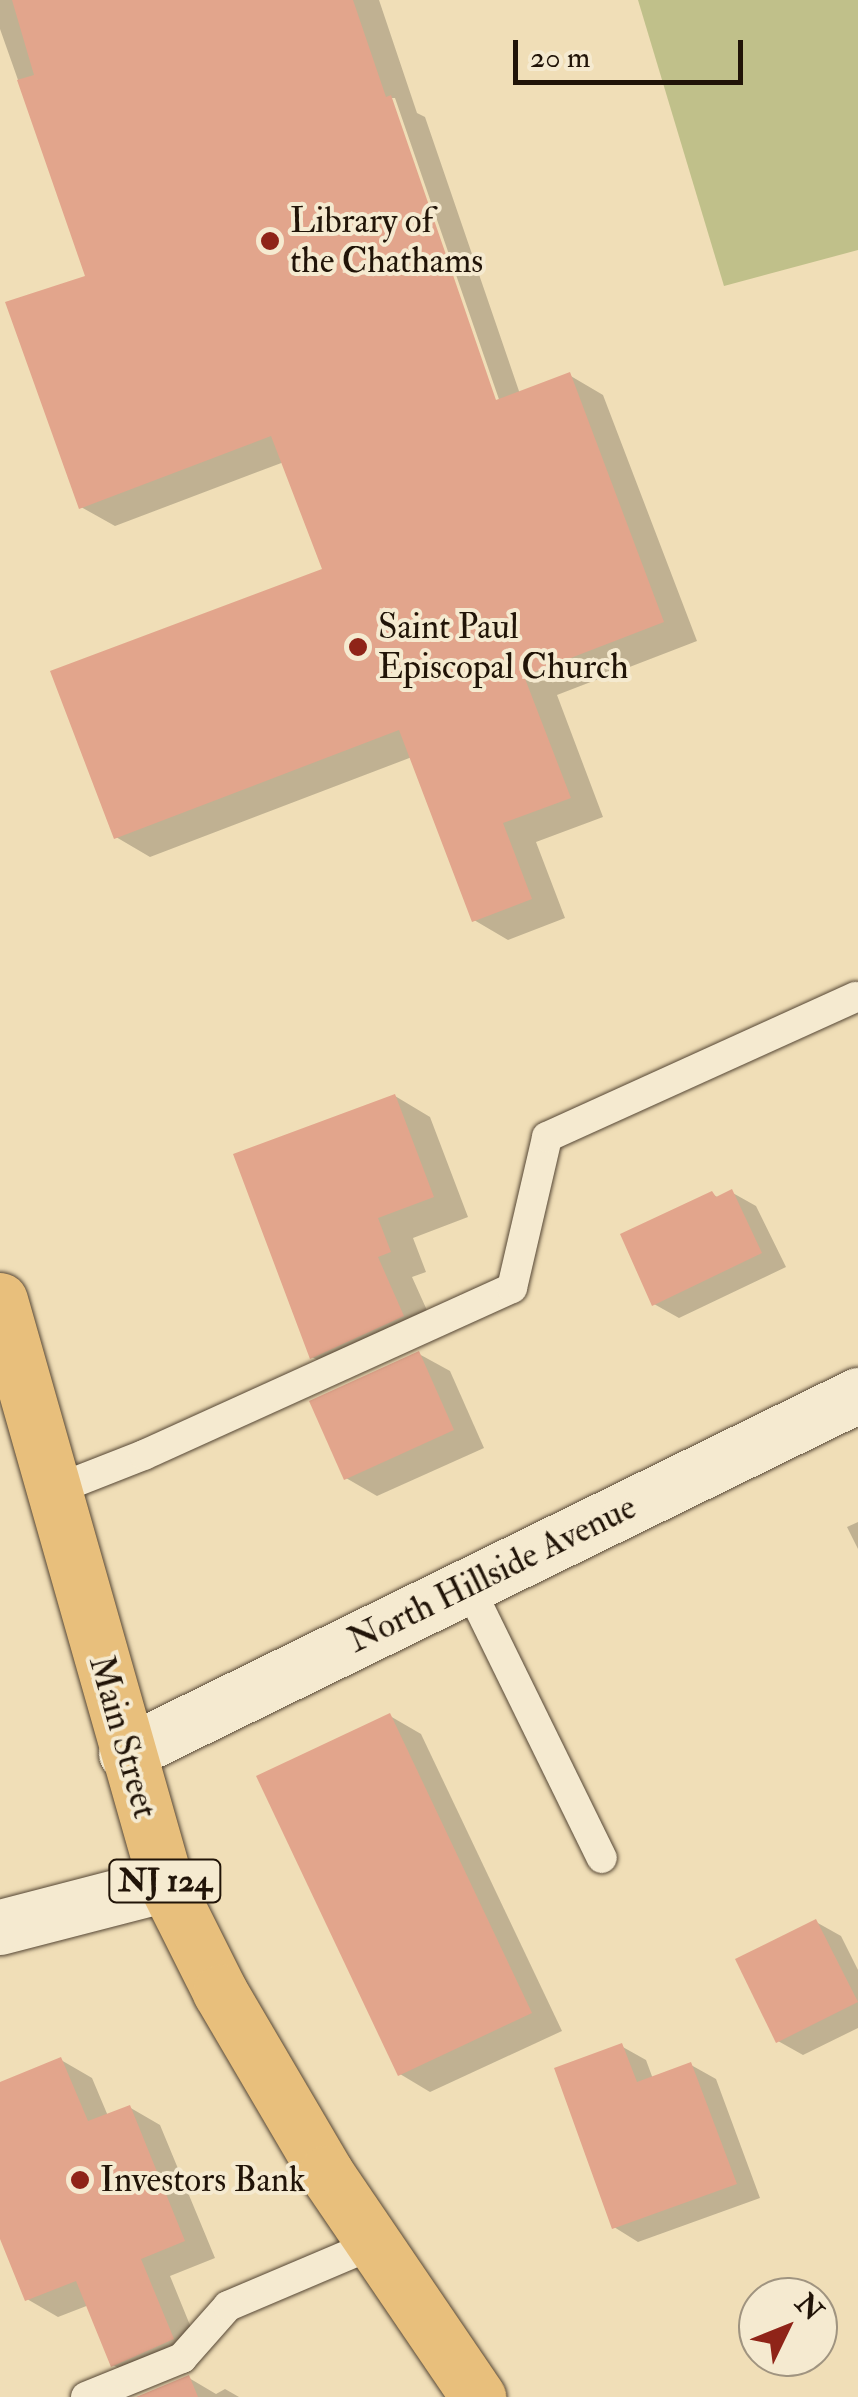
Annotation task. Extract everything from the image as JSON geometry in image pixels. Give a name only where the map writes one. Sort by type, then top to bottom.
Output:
[{"type":"main road","name":"Main Street","points":[[0,1300],[166,1884],[220,1992],[326,2173],[478,2397]]},
{"type":"street","name":"North Hillside Avenue","points":[[126,1753],[858,1394]]},
{"type":"street","points":[[0,1927],[166,1884]]},
{"type":"lane","points":[[52,1491],[144,1454],[512,1288],[547,1137],[856,998]]},
{"type":"lane","points":[[468,1585],[602,1858]]},
{"type":"lane","points":[[86,2397],[182,2358],[228,2306],[374,2244]]},
{"type":"green space","points":[[638,0],[858,0],[858,250],[724,286]]},
{"type":"building","points":[[12,0],[353,0],[386,97],[391,95],[496,400],[570,372],[664,622],[524,676],[571,798],[503,823],[532,899],[472,922],[399,730],[114,839],[50,671],[322,569],[271,436],[79,509],[5,302],[85,276],[17,80],[34,75]]},
{"type":"building","points":[[395,1094],[434,1197],[378,1218],[391,1252],[378,1257],[404,1316],[310,1359],[233,1154]]},
{"type":"building","points":[[732,1189],[762,1253],[652,1306],[620,1234],[712,1191],[716,1197]]},
{"type":"building","points":[[419,1351],[454,1430],[344,1480],[309,1401]]},
{"type":"building","points":[[390,1713],[532,2013],[398,2076],[256,1776]]},
{"type":"building","points":[[816,1919],[858,2002],[776,2043],[735,1959]]},
{"type":"building","points":[[622,2043],[637,2082],[691,2062],[737,2184],[612,2229],[554,2068]]},
{"type":"building","name":"Investors Bank","points":[[61,2057],[88,2121],[130,2105],[185,2241],[141,2259],[174,2339],[111,2367],[76,2281],[25,2301],[0,2239],[0,2082]]},
{"type":"building","points":[[189,2375],[198,2397],[136,2397]]},
{"type":"place","name":"Library of the Chathams","points":[[270,241]]},
{"type":"place","name":"Saint Paul Episcopal Church","points":[[358,647]]},
{"type":"place","name":"Investors Bank","points":[[80,2180]]}]
